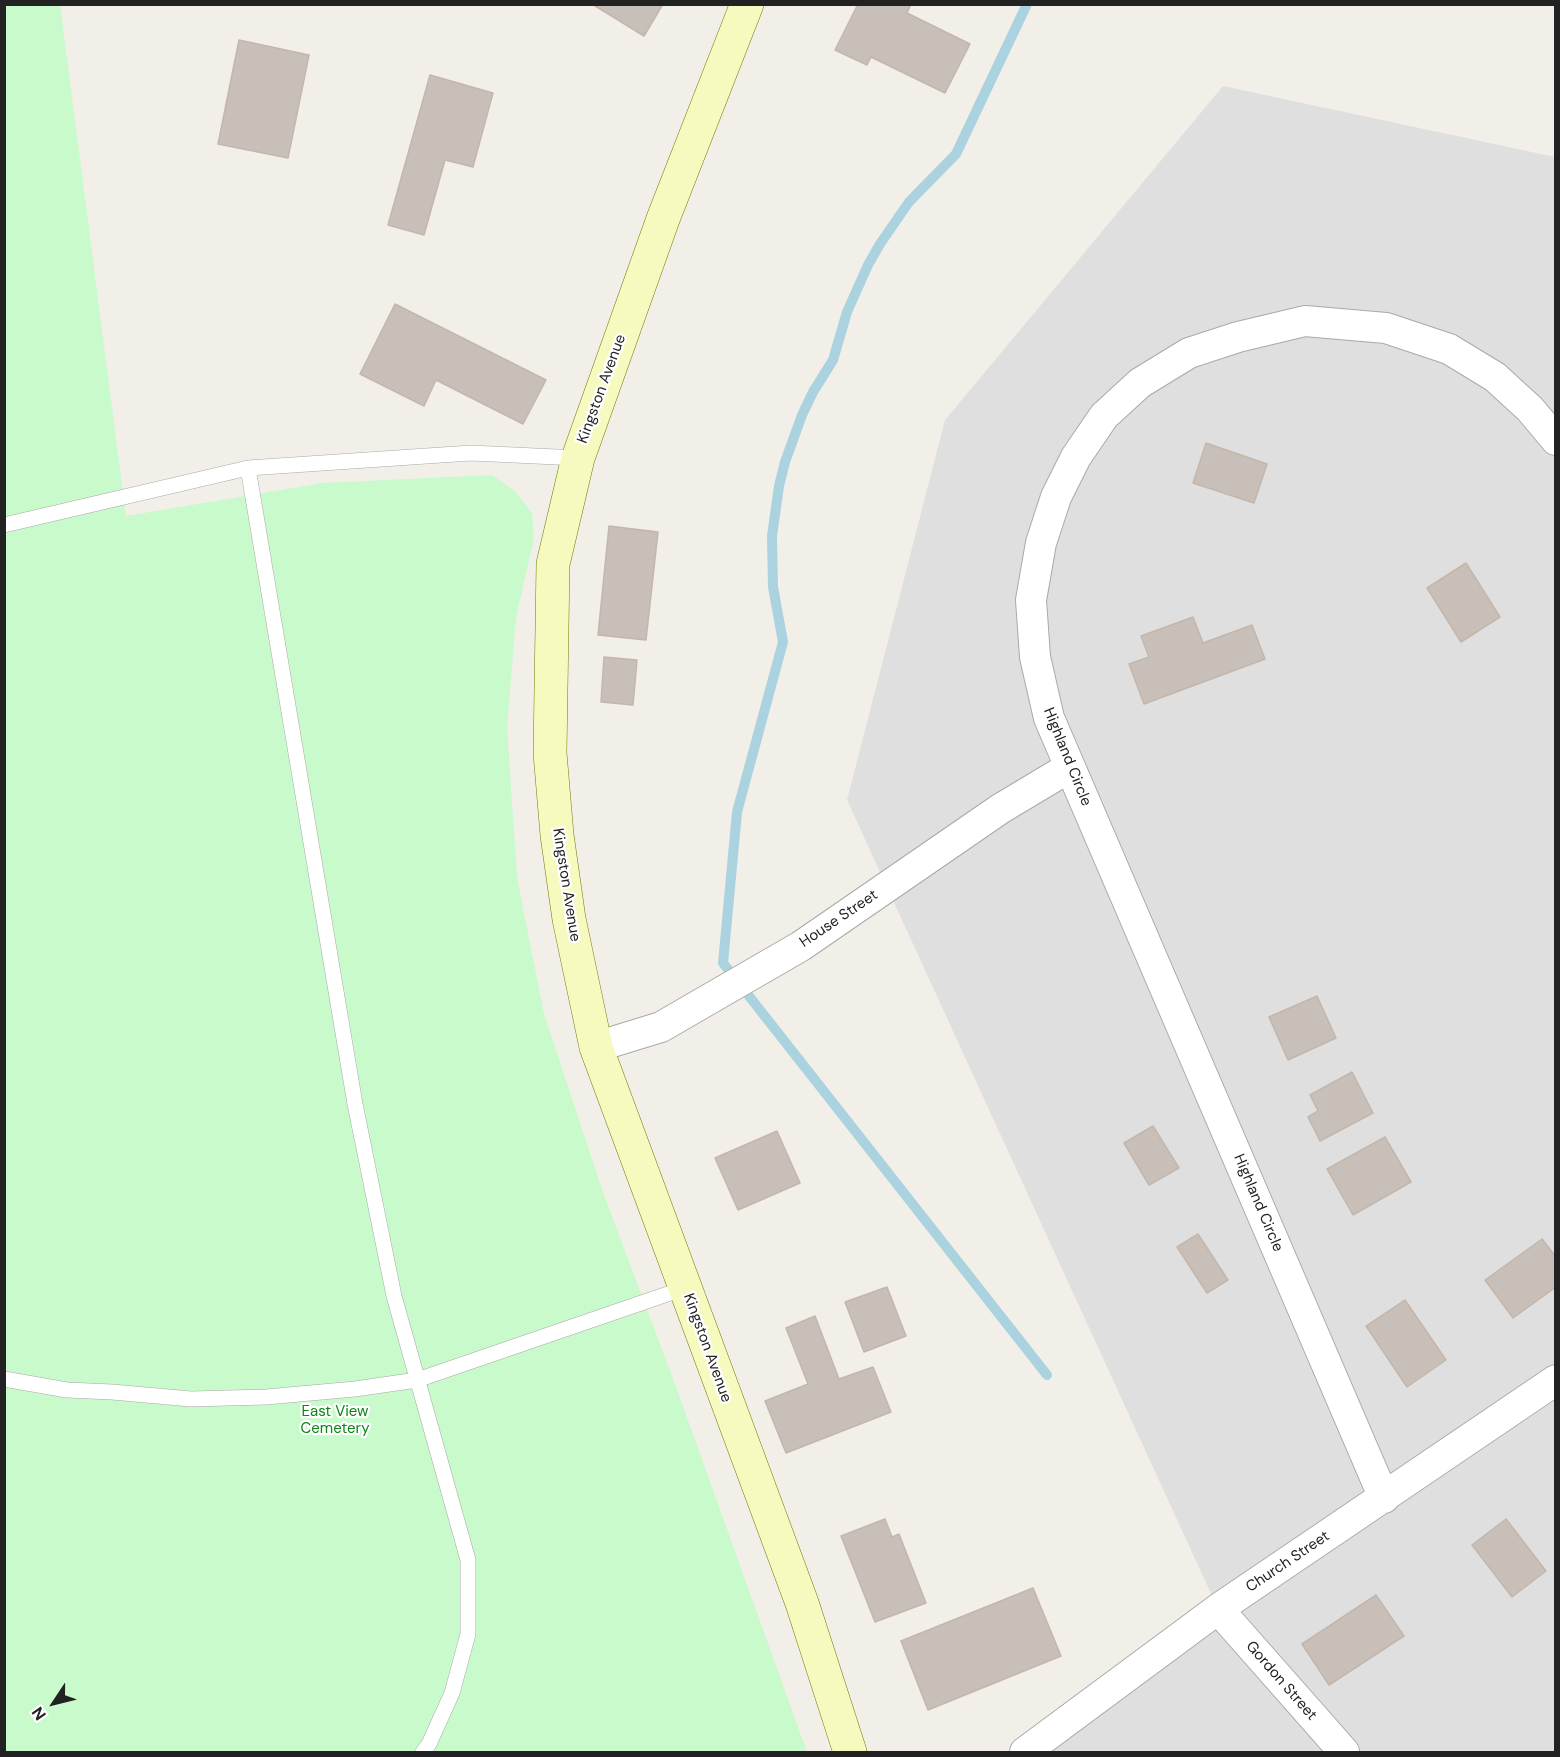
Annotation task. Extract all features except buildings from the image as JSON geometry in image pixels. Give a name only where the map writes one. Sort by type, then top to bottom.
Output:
[{"type":"street","name":"Kingston Avenue","points":[[747,4],[663,219],[578,458],[553,564],[550,753],[557,835],[569,919],[596,1047],[802,1603],[850,1752]]},
{"type":"street","name":"Highland Circle","points":[[1384,1498],[1049,718],[1035,657],[1031,600],[1041,543],[1056,497],[1076,457],[1104,416],[1140,383],[1189,353],[1238,337],[1305,321],[1386,328],[1449,349],[1496,377],[1530,409],[1556,440]]},
{"type":"street","name":"House Street","points":[[596,1047],[661,1027],[791,952],[1000,809],[1070,768]]},
{"type":"street","name":"Church Street","points":[[1025,1752],[1218,1609],[1556,1380]]},
{"type":"street","name":"Gordon Street","points":[[1218,1609],[1344,1752]]},
{"type":"lane","points":[[4,525],[248,468],[471,453],[578,458]]},
{"type":"lane","points":[[248,468],[355,1104],[394,1296],[468,1560],[468,1634],[452,1693],[429,1744],[423,1752]]},
{"type":"lane","points":[[4,1379],[68,1390],[191,1399],[277,1396],[355,1389],[417,1380],[685,1288]]},
{"type":"shaded area","points":[[1223,86],[1555,157],[1555,1752],[1047,1752],[1218,1609],[847,800],[945,420]]},
{"type":"green space","name":"East View Cemetery","points":[[60,4],[126,516],[323,483],[492,475],[515,491],[532,513],[534,539],[516,617],[507,727],[517,877],[544,1014],[604,1195],[675,1384],[807,1752],[5,1752],[4,5]]},
{"type":"waterway","points":[[1027,4],[956,154],[909,202],[868,265],[847,312],[833,360],[802,415],[785,462],[772,536],[773,587],[783,642],[737,812],[723,963],[1047,1375]]}]
